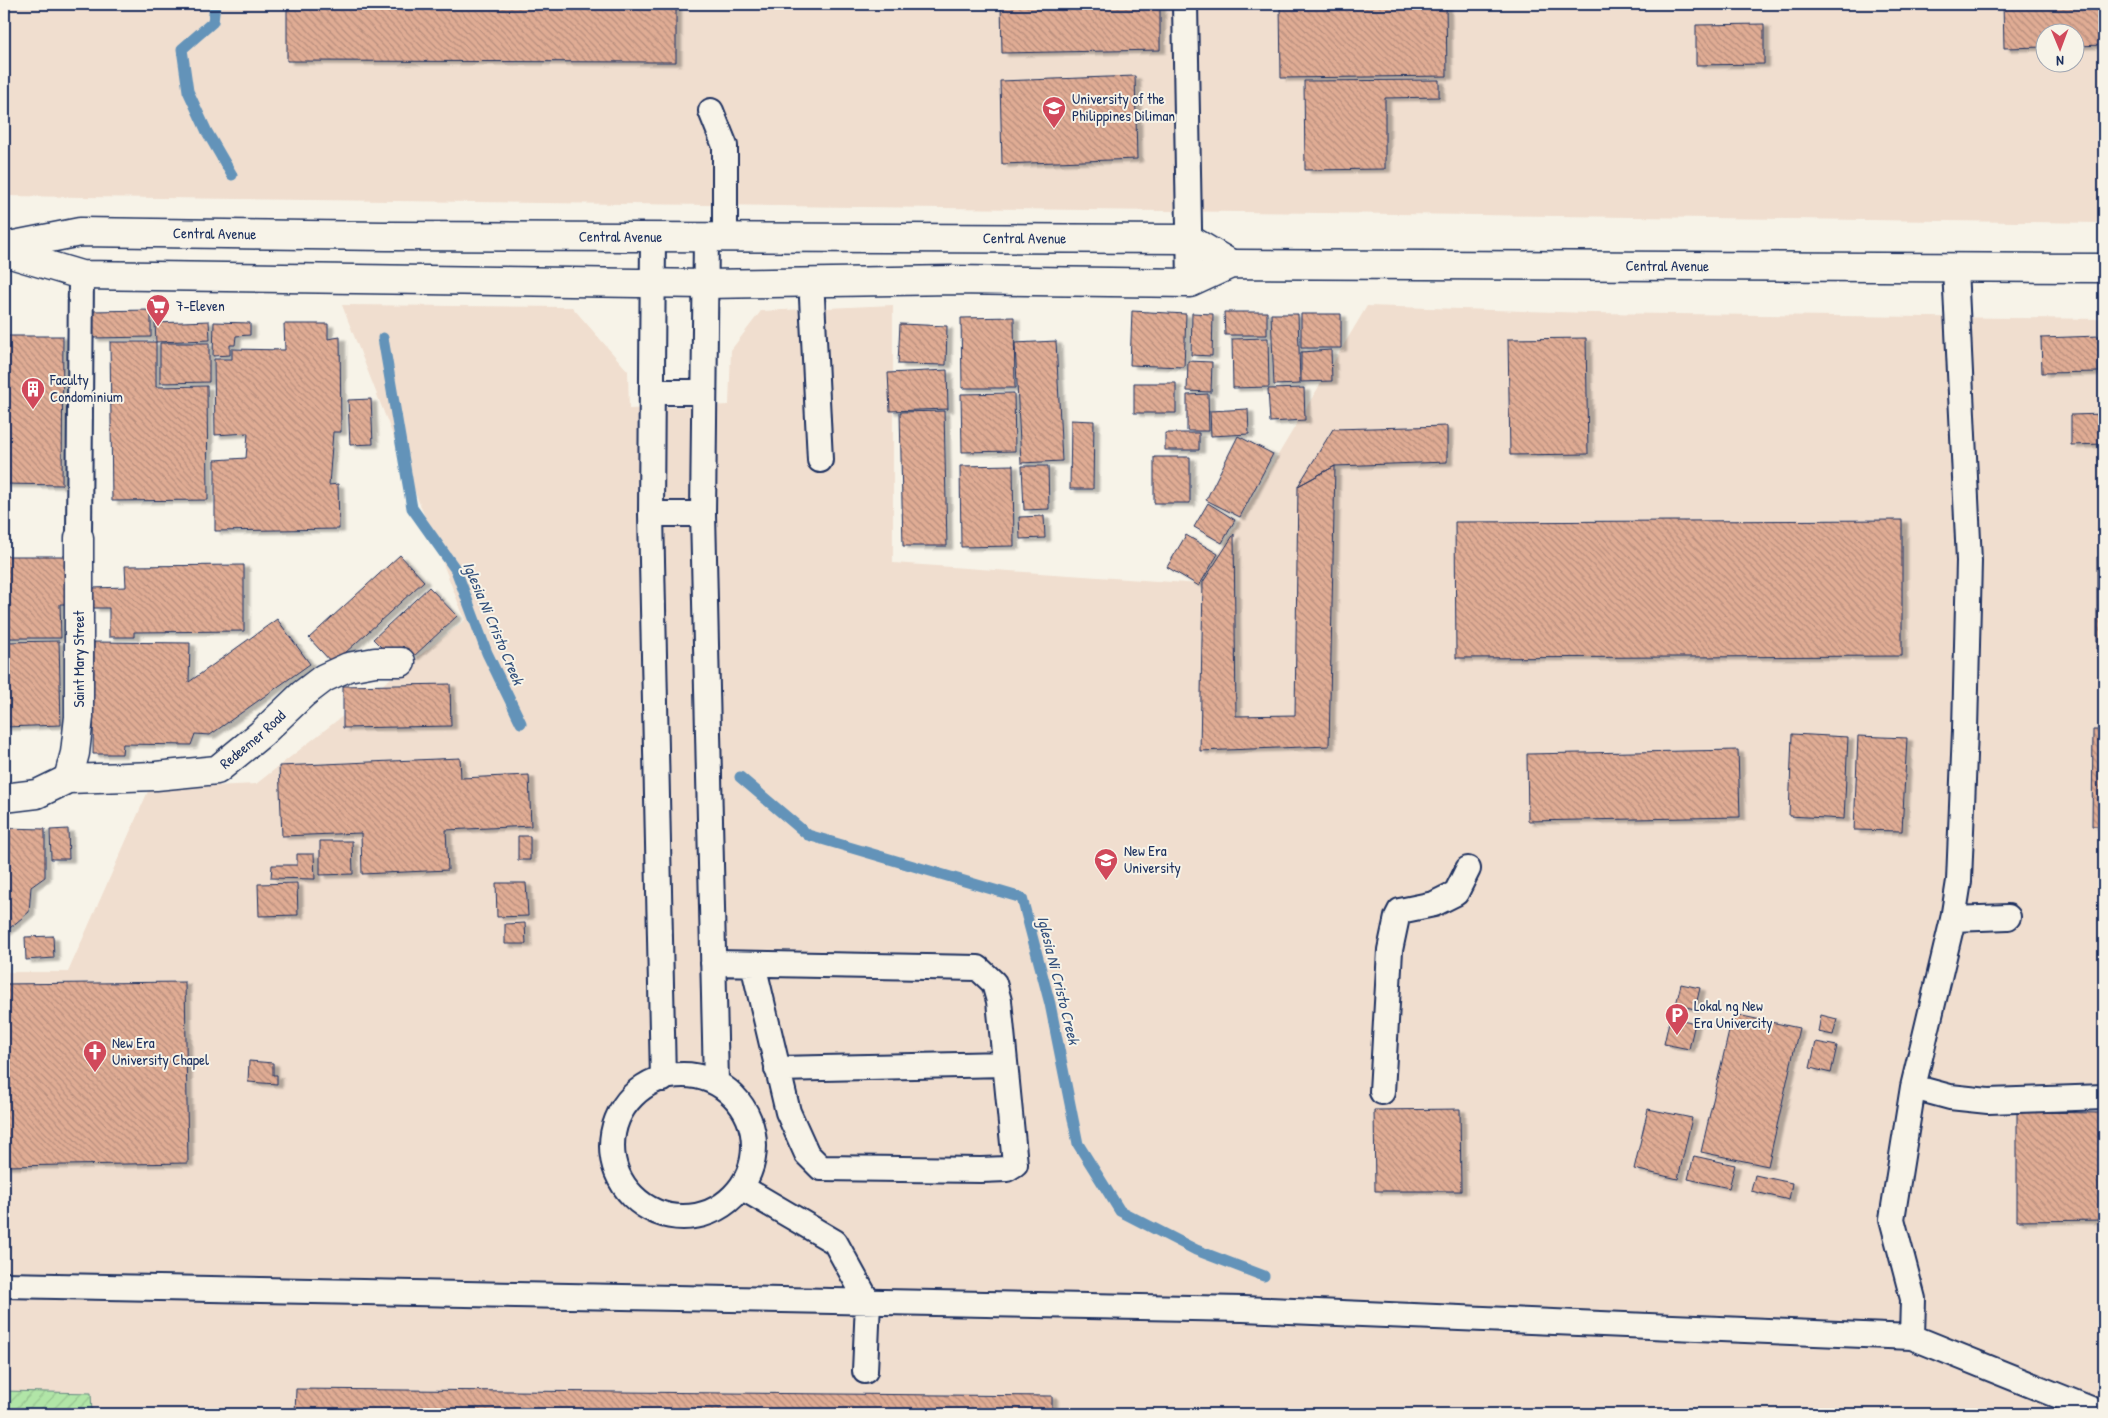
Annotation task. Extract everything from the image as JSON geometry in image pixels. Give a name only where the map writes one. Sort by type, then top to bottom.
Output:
[{"type":"main road","name":"Central Avenue","points":[[4,247],[80,232],[386,236],[1189,239]]},
{"type":"main road","points":[[1189,239],[1231,264]]},
{"type":"main road","name":"Central Avenue","points":[[4,252],[81,275],[705,284],[953,280],[1190,283],[1231,264],[2104,268]]},
{"type":"main road","name":"Saint Mary Street","points":[[68,779],[75,753],[79,717],[80,538]]},
{"type":"main road","name":"Redeemer Road","points":[[4,798],[37,794],[68,779],[156,776],[217,770],[261,734],[303,694],[324,678],[348,667],[375,662],[402,662]]},
{"type":"lane","points":[[1186,4],[1190,283]]},
{"type":"lane","points":[[711,111],[725,146],[716,236],[705,284],[703,514],[716,1082]]},
{"type":"lane","points":[[653,237],[650,514],[663,1079]]},
{"type":"lane","points":[[1912,1337],[1913,1299],[1892,1219],[1913,1087],[1953,919],[1959,871],[1965,730],[1970,561],[1956,268]]},
{"type":"lane","points":[[80,538],[81,275]]},
{"type":"lane","points":[[812,298],[820,460]]},
{"type":"lane","points":[[652,392],[704,392]]},
{"type":"lane","points":[[650,514],[703,514]]},
{"type":"lane","points":[[1382,1092],[1390,950],[1397,917],[1400,911],[1434,904],[1456,893],[1468,869]]},
{"type":"lane","points":[[1953,919],[2008,917]]},
{"type":"lane","points":[[712,963],[978,968],[994,983],[999,1001],[1016,1164],[1007,1169],[981,1170],[821,1168],[807,1154],[788,1112],[753,964]]},
{"type":"lane","points":[[778,1070],[1005,1064]]},
{"type":"lane","points":[[676,1075],[697,1076],[716,1082],[732,1094],[745,1110],[752,1129],[755,1149],[750,1169],[741,1187],[728,1201],[710,1212],[690,1216],[670,1216],[651,1209],[634,1198],[621,1182],[614,1163],[612,1143],[615,1123],[624,1105],[639,1090],[656,1080],[676,1075]]},
{"type":"lane","points":[[1913,1087],[1950,1097],[1988,1101],[2104,1097]]},
{"type":"lane","points":[[741,1187],[835,1242],[868,1302],[865,1371]]},
{"type":"lane","points":[[4,1285],[1243,1309],[1912,1337],[2093,1410],[2096,1414]]},
{"type":"shaded area","name":"University of the Philippines Diliman","points":[[4,4],[2104,4],[2104,223],[4,196]]},
{"type":"shaded area","name":"New Era University","points":[[342,305],[572,307],[628,371],[629,409],[729,405],[731,350],[761,311],[893,305],[893,563],[1201,584],[1367,306],[1589,313],[2104,319],[2104,1414],[4,1414],[4,972],[68,972],[149,789],[256,784],[465,620]]},
{"type":"green space","points":[[4,1391],[91,1393],[92,1414],[4,1414]]},
{"type":"building","points":[[287,4],[676,4],[676,62],[287,61]]},
{"type":"building","points":[[1001,4],[1160,4],[1160,50],[1002,53]]},
{"type":"building","points":[[1280,4],[1446,4],[1447,76],[1281,78]]},
{"type":"building","points":[[2003,4],[2104,4],[2104,45],[2086,46],[2086,22],[2036,22],[2036,47],[2004,48]]},
{"type":"building","points":[[1764,24],[1764,64],[1696,65],[1696,25]]},
{"type":"building","points":[[1135,76],[1137,159],[1002,164],[1000,81]]},
{"type":"building","points":[[1439,80],[1439,97],[1385,98],[1385,169],[1305,170],[1304,81]]},
{"type":"building","points":[[151,310],[151,337],[93,338],[92,311]]},
{"type":"building","points":[[1132,311],[1186,314],[1184,367],[1130,365]]},
{"type":"building","points":[[1224,312],[1267,312],[1267,335],[1225,335]]},
{"type":"building","points":[[1192,313],[1213,314],[1212,356],[1191,355]]},
{"type":"building","points":[[1271,314],[1298,314],[1300,384],[1274,385]]},
{"type":"building","points":[[1301,314],[1341,314],[1341,348],[1301,348]]},
{"type":"building","points":[[1014,317],[1015,388],[962,388],[961,318]]},
{"type":"building","points":[[209,321],[210,340],[156,342],[155,323]]},
{"type":"building","points":[[214,322],[250,323],[250,335],[236,336],[235,345],[230,345],[230,355],[213,356]]},
{"type":"building","points":[[284,324],[328,324],[328,339],[340,337],[341,432],[333,432],[329,485],[338,484],[339,529],[215,531],[215,460],[246,458],[248,433],[215,435],[214,359],[232,359],[232,349],[285,350]]},
{"type":"building","points":[[900,324],[947,326],[946,365],[898,364]]},
{"type":"building","name":"Faculty Condominium","points":[[4,336],[63,336],[62,485],[4,484]]},
{"type":"building","points":[[2099,336],[2099,372],[2042,373],[2041,338]]},
{"type":"building","points":[[1268,338],[1269,387],[1233,388],[1232,339]]},
{"type":"building","points":[[1586,338],[1588,454],[1510,455],[1508,339]]},
{"type":"building","points":[[1056,341],[1062,461],[1021,463],[1015,343]]},
{"type":"building","points":[[110,342],[156,342],[156,387],[207,386],[208,500],[112,501]]},
{"type":"building","points":[[160,343],[209,343],[209,382],[160,383]]},
{"type":"building","points":[[1331,350],[1332,381],[1301,382],[1301,352]]},
{"type":"building","points":[[1188,361],[1212,362],[1211,392],[1187,391]]},
{"type":"building","points":[[947,370],[948,409],[890,411],[888,373]]},
{"type":"building","points":[[1134,383],[1176,383],[1176,413],[1134,413]]},
{"type":"building","points":[[1304,388],[1305,420],[1270,422],[1268,389]]},
{"type":"building","points":[[1014,393],[1015,451],[962,452],[961,394]]},
{"type":"building","points":[[1208,394],[1209,431],[1187,431],[1187,395]]},
{"type":"building","points":[[371,399],[373,444],[350,445],[348,400]]},
{"type":"building","points":[[1248,409],[1249,434],[1211,436],[1210,411]]},
{"type":"building","points":[[944,411],[947,546],[903,546],[900,412]]},
{"type":"building","points":[[2104,414],[2104,444],[2071,445],[2071,415]]},
{"type":"building","points":[[1071,420],[1094,421],[1093,489],[1070,489]]},
{"type":"building","points":[[1447,426],[1447,462],[1335,466],[1298,486],[1333,429]]},
{"type":"building","points":[[1165,433],[1199,433],[1199,450],[1165,450]]},
{"type":"building","points":[[1238,436],[1273,454],[1240,517],[1206,500]]},
{"type":"building","points":[[1154,457],[1190,457],[1190,503],[1154,503]]},
{"type":"building","points":[[1013,465],[1014,546],[961,547],[960,466]]},
{"type":"building","points":[[1022,466],[1048,466],[1049,509],[1024,510]]},
{"type":"building","points":[[1335,466],[1329,746],[1200,751],[1203,582],[1234,534],[1236,716],[1295,715],[1298,486]]},
{"type":"building","points":[[1208,503],[1235,520],[1222,543],[1194,527]]},
{"type":"building","points":[[1044,516],[1045,538],[1020,539],[1019,517]]},
{"type":"building","points":[[1902,520],[1902,656],[1456,658],[1455,522]]},
{"type":"building","points":[[1186,535],[1218,554],[1199,586],[1167,567]]},
{"type":"building","points":[[400,555],[424,581],[333,664],[309,638]]},
{"type":"building","points":[[4,556],[65,556],[65,604],[60,604],[61,638],[4,638]]},
{"type":"building","points":[[2097,557],[2104,557],[2104,648],[2097,649]]},
{"type":"building","points":[[244,565],[244,631],[134,632],[134,637],[109,637],[109,608],[93,608],[92,588],[126,587],[125,566]]},
{"type":"building","points":[[429,587],[457,616],[413,657],[403,646],[391,657],[373,639]]},
{"type":"building","points":[[277,619],[310,664],[210,735],[195,734],[191,745],[123,744],[122,754],[93,754],[94,642],[190,643],[189,682]]},
{"type":"building","points":[[59,641],[61,725],[4,727],[4,642]]},
{"type":"building","points":[[450,684],[451,726],[343,728],[343,686]]},
{"type":"building","points":[[2093,730],[2104,730],[2104,826],[2092,826]]},
{"type":"building","points":[[1792,734],[1848,737],[1844,819],[1789,816]]},
{"type":"building","points":[[1858,736],[1907,738],[1902,831],[1854,830]]},
{"type":"building","points":[[1738,750],[1740,817],[1528,821],[1527,754]]},
{"type":"building","points":[[460,758],[461,778],[529,775],[531,826],[446,830],[448,870],[362,874],[361,833],[282,836],[279,766]]},
{"type":"building","points":[[4,828],[45,829],[45,877],[31,887],[29,912],[4,933]]},
{"type":"building","points":[[68,829],[69,859],[51,859],[50,830]]},
{"type":"building","points":[[518,836],[530,836],[530,860],[518,860]]},
{"type":"building","points":[[320,841],[352,841],[353,874],[320,875]]},
{"type":"building","points":[[297,854],[314,854],[315,879],[271,878],[272,865],[297,865]]},
{"type":"building","points":[[297,883],[298,915],[259,916],[258,884]]},
{"type":"building","points":[[496,883],[526,883],[528,916],[497,917]]},
{"type":"building","points":[[525,923],[526,944],[505,944],[505,924]]},
{"type":"building","points":[[53,936],[54,958],[26,960],[25,937]]},
{"type":"building","name":"New Era University Chapel","points":[[185,982],[188,1163],[4,1166],[4,984]]},
{"type":"building","points":[[1681,984],[1700,988],[1695,1009],[1676,1005]]},
{"type":"building","points":[[1733,1014],[1799,1028],[1768,1166],[1701,1152]]},
{"type":"building","points":[[1821,1015],[1837,1019],[1833,1035],[1818,1032]]},
{"type":"building","points":[[1670,1017],[1695,1023],[1689,1049],[1664,1044]]},
{"type":"building","points":[[1816,1042],[1837,1046],[1831,1073],[1810,1068]]},
{"type":"building","points":[[249,1061],[273,1063],[273,1075],[277,1075],[277,1084],[248,1082]]},
{"type":"building","points":[[1460,1109],[1461,1191],[1375,1191],[1374,1110]]},
{"type":"building","points":[[1648,1109],[1692,1118],[1678,1179],[1634,1169]]},
{"type":"building","points":[[2017,1112],[2104,1113],[2104,1220],[2017,1221]]},
{"type":"building","points":[[1694,1156],[1735,1165],[1729,1188],[1688,1179]]},
{"type":"building","points":[[1755,1175],[1792,1183],[1789,1200],[1751,1191]]},
{"type":"building","points":[[296,1389],[1052,1396],[1052,1414],[295,1414]]},
{"type":"waterway","name":"Iglesia Ni Cristo Creek","points":[[215,4],[213,22],[182,49],[188,91],[207,132],[232,175]]},
{"type":"waterway","name":"Iglesia Ni Cristo Creek","points":[[383,338],[412,508],[456,570],[487,653],[521,723]]},
{"type":"waterway","name":"Iglesia Ni Cristo Creek","points":[[740,777],[808,835],[1022,898],[1050,1004],[1078,1144],[1120,1211],[1196,1250],[1264,1276]]},
{"type":"place","name":"University of the Philippines Diliman","points":[[1054,129]]},
{"type":"place","name":"7-Eleven","points":[[158,327]]},
{"type":"place","name":"Faculty Condominium","points":[[33,410]]},
{"type":"place","name":"New Era University","points":[[1106,881]]},
{"type":"place","name":"Lokal ng New Era Univercity","points":[[1677,1036]]},
{"type":"place","name":"New Era University Chapel","points":[[95,1073]]}]
